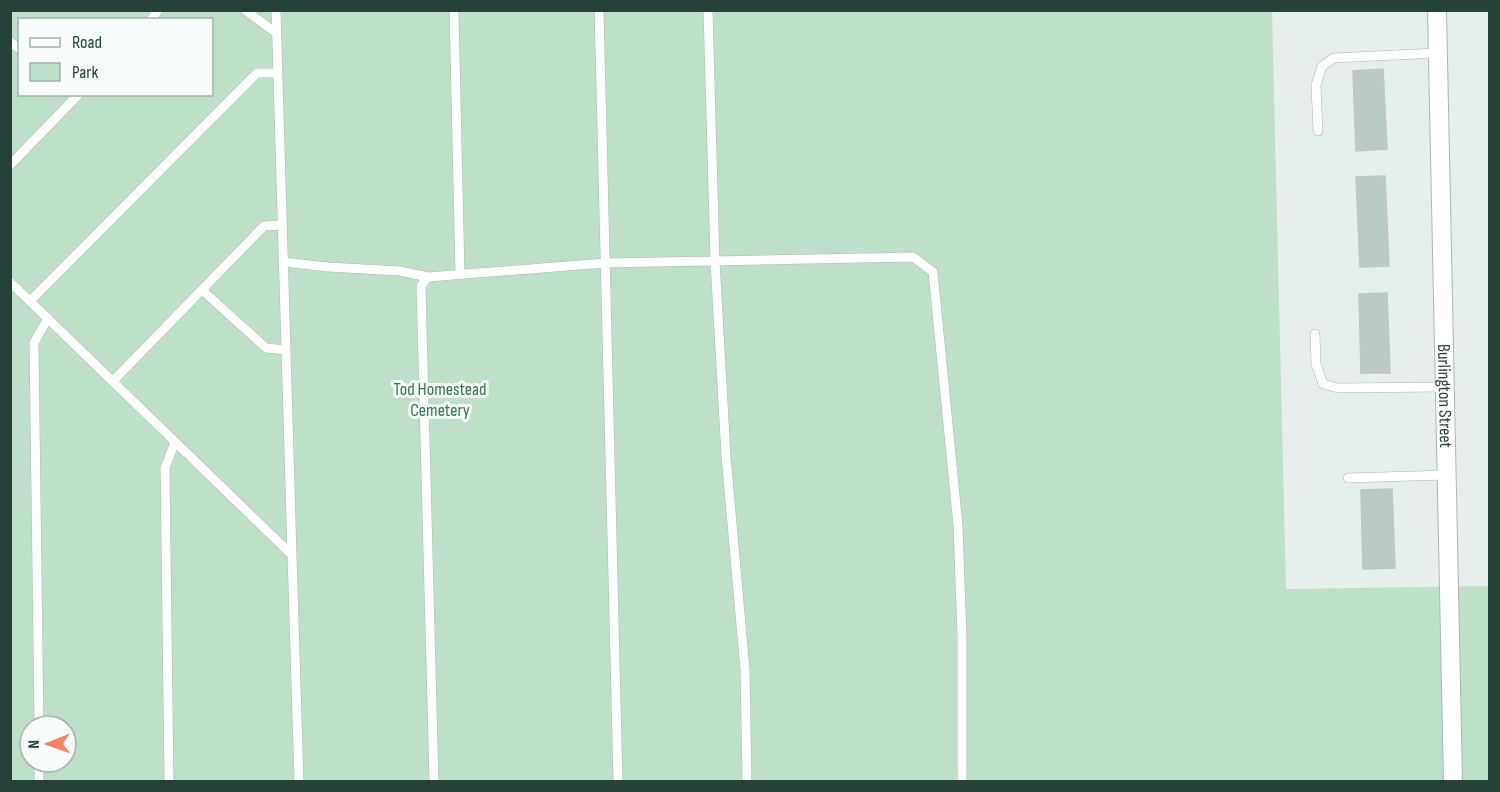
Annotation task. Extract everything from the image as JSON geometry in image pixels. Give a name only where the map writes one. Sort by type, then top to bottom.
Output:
[{"type":"street","name":"Burlington Street","points":[[1437,10],[1453,782]]},
{"type":"lane","points":[[245,10],[276,33]]},
{"type":"lane","points":[[276,10],[299,782]]},
{"type":"lane","points":[[454,10],[460,274]]},
{"type":"lane","points":[[599,10],[618,782]]},
{"type":"lane","points":[[708,10],[716,261],[726,456],[745,670],[747,782]]},
{"type":"lane","points":[[1318,131],[1316,85],[1322,66],[1334,58],[1437,53]]},
{"type":"lane","points":[[30,301],[256,73],[277,73]]},
{"type":"lane","points":[[10,165],[78,96]]},
{"type":"lane","points":[[113,381],[264,226],[282,225]]},
{"type":"lane","points":[[283,262],[400,271],[428,277],[605,263],[913,257],[933,272],[958,526],[962,637],[962,781],[954,782]]},
{"type":"lane","points":[[428,277],[421,286],[435,782]]},
{"type":"lane","points":[[10,282],[291,555]]},
{"type":"lane","points":[[202,290],[266,348],[286,350]]},
{"type":"lane","points":[[39,714],[34,343],[48,318]]},
{"type":"lane","points":[[1315,334],[1316,363],[1323,384],[1338,388],[1444,387]]},
{"type":"lane","points":[[169,782],[165,468],[175,442]]},
{"type":"lane","points":[[1348,478],[1446,475]]},
{"type":"green space","name":"Tod Homestead Cemetery","points":[[10,11],[1272,11],[1286,589],[1489,586],[1489,781],[11,781]]},
{"type":"building","points":[[1383,69],[1387,149],[1356,151],[1353,71]]},
{"type":"building","points":[[1385,176],[1389,266],[1360,267],[1356,177]]},
{"type":"building","points":[[1387,293],[1390,373],[1361,373],[1359,294]]},
{"type":"building","points":[[1392,489],[1395,568],[1363,569],[1361,490]]}]
